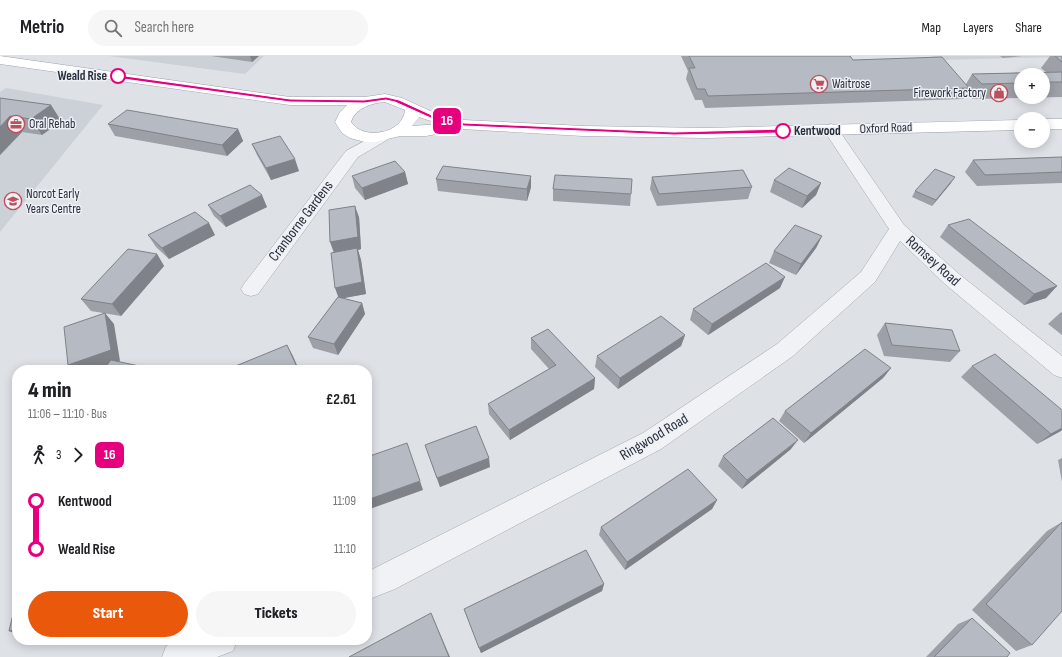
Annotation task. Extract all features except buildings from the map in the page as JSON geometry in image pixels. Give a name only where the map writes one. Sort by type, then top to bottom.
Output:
[{"type":"main road","points":[[0,60],[290,101],[364,102]]},
{"type":"main road","name":"Oxford Road","points":[[364,102],[386,98],[397,101],[434,118],[464,125],[674,134],[1014,125]]},
{"type":"main road","points":[[290,101],[366,137],[381,137],[397,131],[410,120],[412,109]]},
{"type":"main road","points":[[338,123],[343,122],[345,115],[355,106],[364,102]]},
{"type":"main road","points":[[1050,124],[1062,124]]},
{"type":"main road","name":"Oxford Road","points":[[397,131],[426,131],[464,125]]},
{"type":"street","points":[[338,123],[352,154]]},
{"type":"street","name":"Romsey Road","points":[[831,129],[898,229],[952,279],[1062,368]]},
{"type":"street","name":"Cranborne Gardens","points":[[251,289],[352,154],[381,137]]},
{"type":"street","name":"Ringwood Road","points":[[372,584],[385,579],[652,441],[785,350],[868,277],[898,229]]},
{"type":"street","points":[[177,657],[209,645]]},
{"type":"shaded area","points":[[109,56],[264,56],[245,74]]},
{"type":"shaded area","points":[[931,56],[1062,56],[1062,57],[935,60]]},
{"type":"shaded area","points":[[6,88],[103,105],[0,232],[0,92]]},
{"type":"bus line","name":"16","points":[[118,76],[290,101],[364,102],[372,99],[386,98],[397,101],[434,118],[464,125],[674,134],[783,131]]},
{"type":"place","name":"Weald Rise","points":[[118,76]]},
{"type":"place","name":"Waitrose","points":[[819,84]]},
{"type":"place","name":"Firework Factory","points":[[999,93]]},
{"type":"place","name":"Oral Rehab","points":[[16,124]]},
{"type":"place","name":"Kentwood","points":[[783,131]]},
{"type":"place","name":"Norcot Early Years Centre","points":[[13,201]]}]
